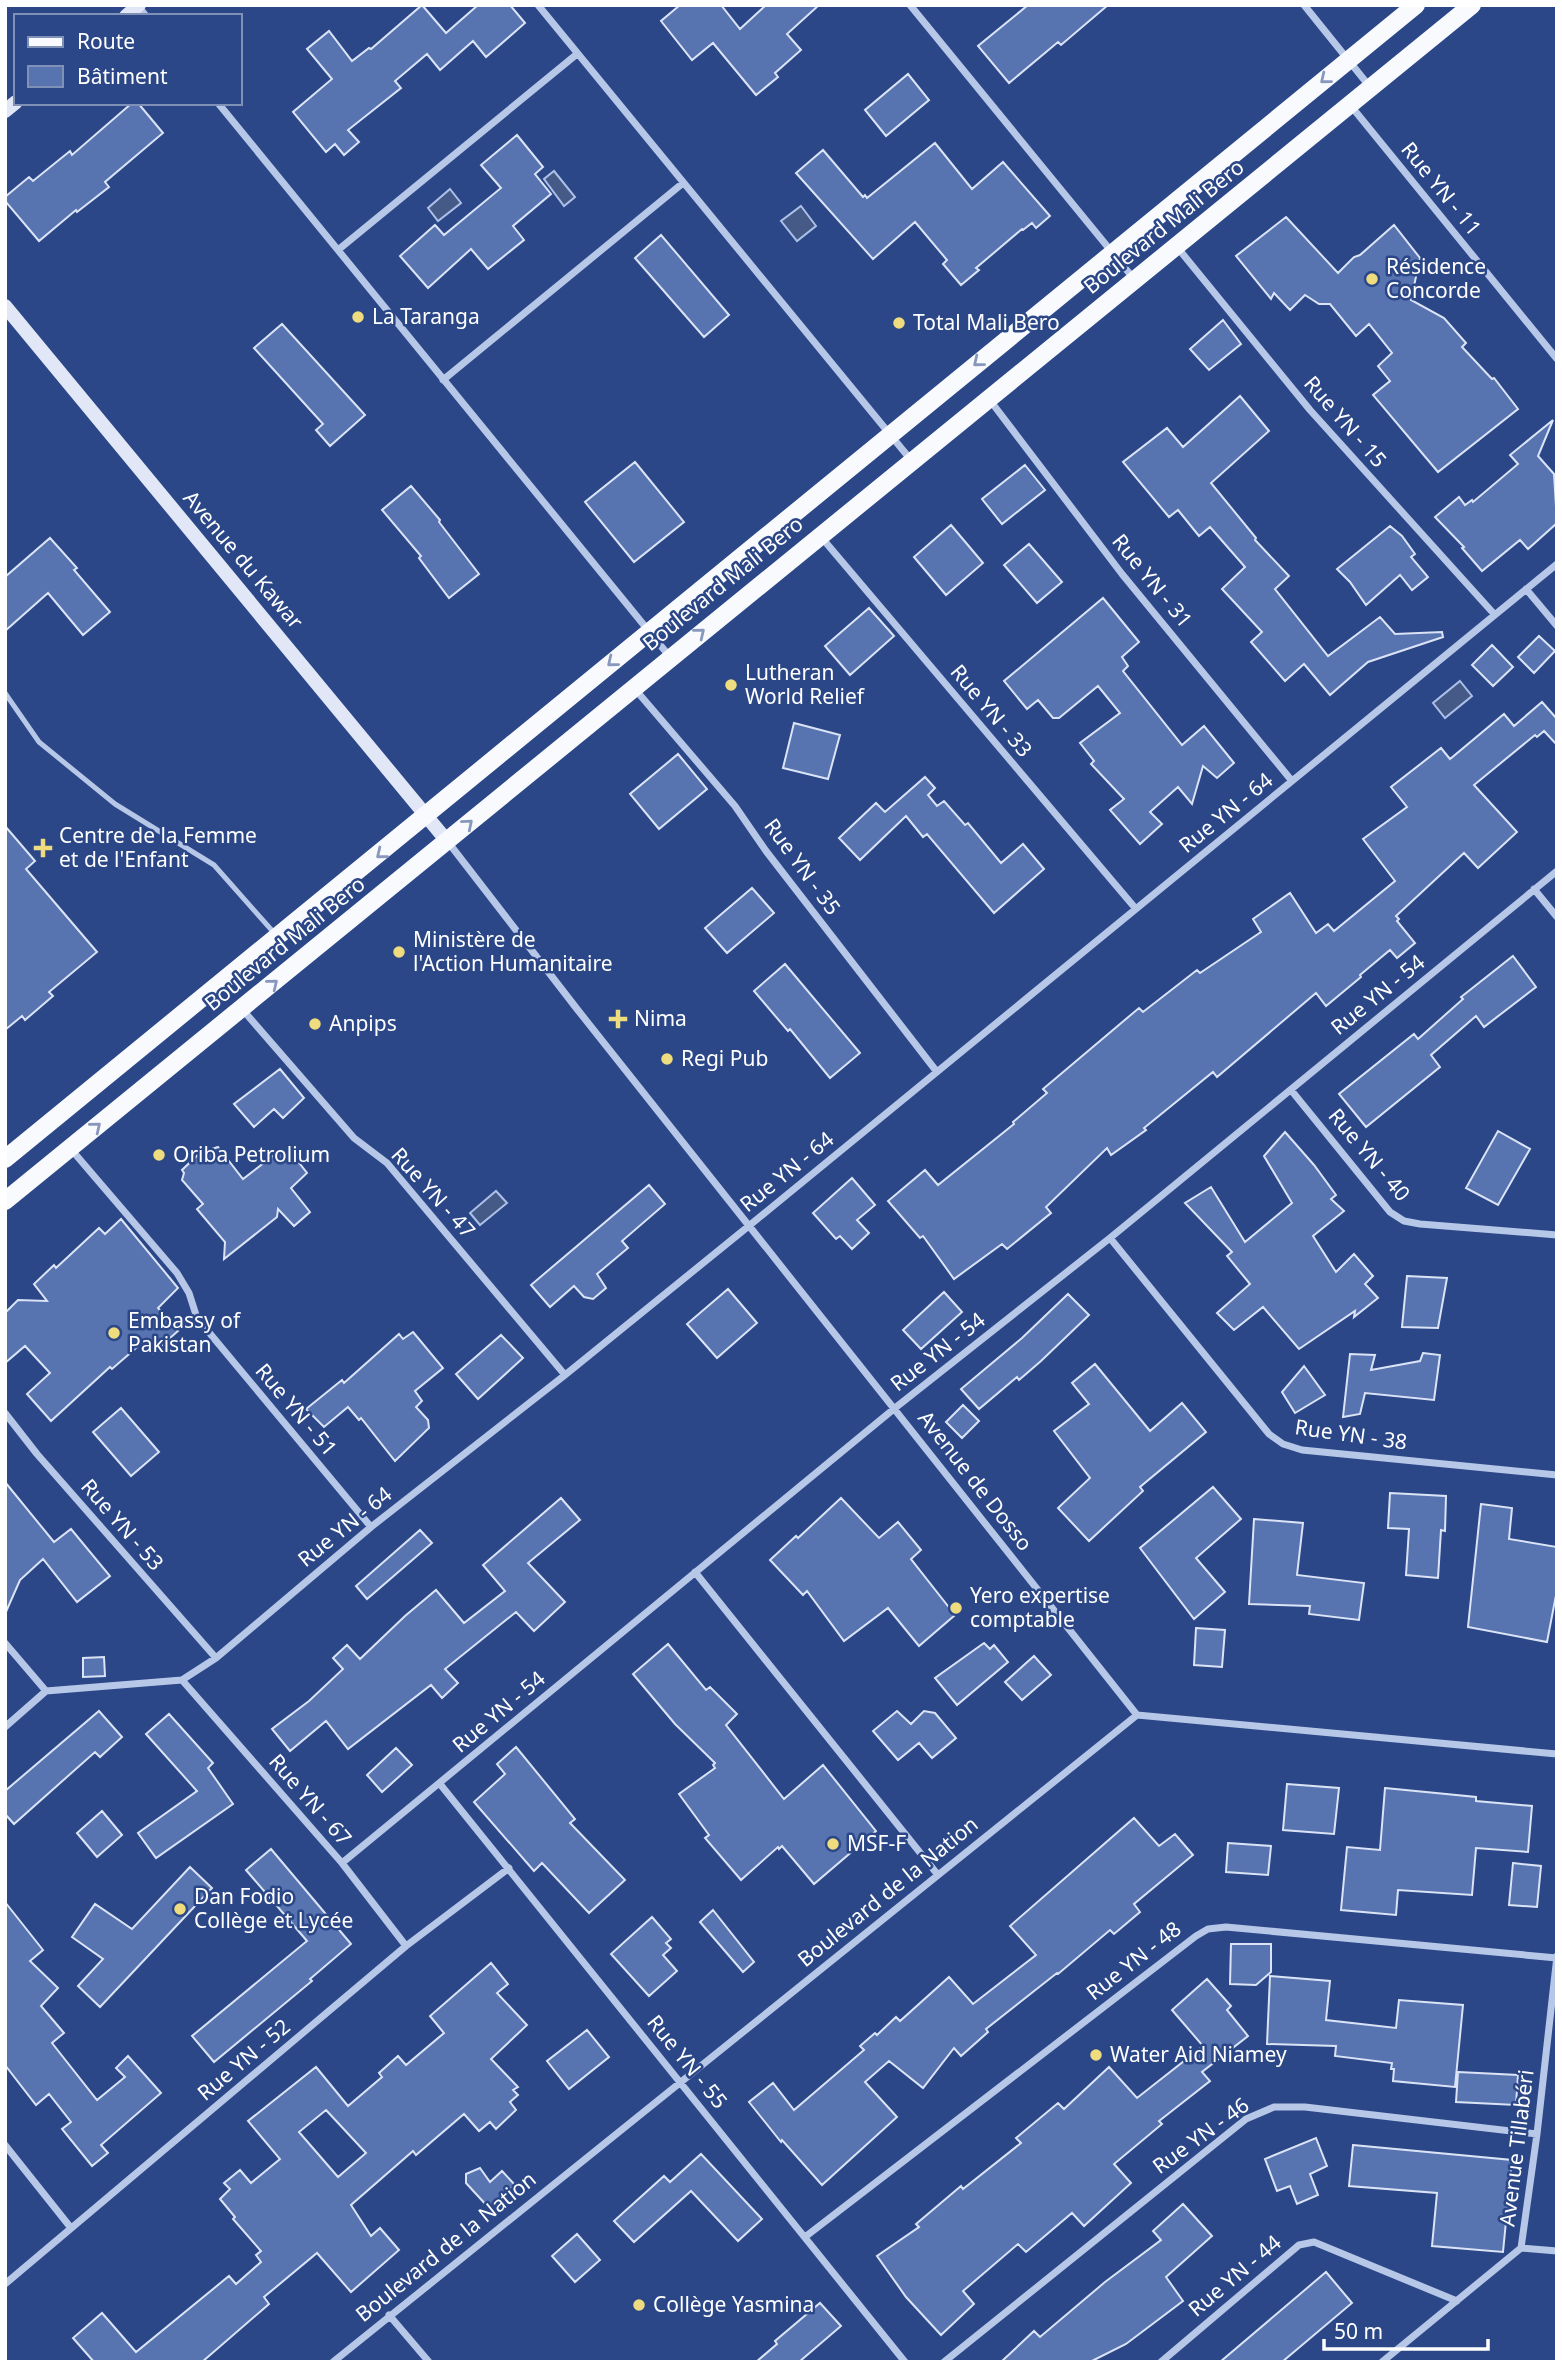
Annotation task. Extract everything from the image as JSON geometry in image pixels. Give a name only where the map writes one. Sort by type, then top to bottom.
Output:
[{"type":"main road","name":"Boulevard Mali Bero","points":[[5,1159],[428,816],[650,631],[1416,5]]},
{"type":"main road","name":"Boulevard Mali Bero","points":[[5,1201],[1472,5]]},
{"type":"street","points":[[538,5],[912,461]]},
{"type":"street","points":[[910,5],[1135,279]]},
{"type":"street","points":[[1304,5],[1371,88]]},
{"type":"street","points":[[338,250],[577,54]]},
{"type":"street","points":[[220,105],[670,657]]},
{"type":"street","name":"Rue YN - 11","points":[[1351,106],[1557,359]]},
{"type":"street","points":[[443,380],[682,183]]},
{"type":"street","name":"Rue YN - 15","points":[[1176,246],[1310,410],[1495,615]]},
{"type":"street","name":"Avenue du Kawar","points":[[5,306],[447,841]]},
{"type":"street","name":"Rue YN - 31","points":[[989,398],[1122,574],[1292,781]]},
{"type":"street","name":"Rue YN - 33","points":[[820,535],[1136,909]]},
{"type":"street","name":"Rue YN - 64","points":[[46,1691],[182,1680],[216,1658],[371,1527],[750,1225],[1557,564]]},
{"type":"street","points":[[1526,589],[1557,626]]},
{"type":"street","name":"Rue YN - 35","points":[[633,687],[735,806],[766,851],[937,1072]]},
{"type":"street","name":"Avenue de Dosso","points":[[447,841],[577,1009],[1138,1715]]},
{"type":"street","name":"Rue YN - 54","points":[[342,1863],[895,1408],[1110,1238],[1557,871]]},
{"type":"street","points":[[1534,889],[1557,917]]},
{"type":"street","name":"Rue YN - 47","points":[[242,1009],[347,1131],[387,1163],[565,1375]]},
{"type":"street","name":"Rue YN - 40","points":[[1291,1090],[1390,1212],[1404,1221],[1557,1235]]},
{"type":"street","name":"Rue YN - 51","points":[[70,1148],[177,1273],[197,1318],[371,1527]]},
{"type":"street","name":"Rue YN - 38","points":[[1110,1238],[1269,1434],[1283,1444],[1302,1450],[1557,1475]]},
{"type":"street","name":"Rue YN - 53","points":[[5,1413],[37,1454],[216,1658]]},
{"type":"street","points":[[695,1572],[938,1875]]},
{"type":"street","points":[[5,1643],[46,1691],[5,1727]]},
{"type":"street","name":"Rue YN - 67","points":[[182,1680],[342,1863],[406,1946]]},
{"type":"street","points":[[1138,1715],[1557,1754]]},
{"type":"street","name":"Boulevard de la Nation","points":[[333,2362],[1138,1715]]},
{"type":"street","name":"Rue YN - 55","points":[[440,1784],[905,2362]]},
{"type":"street","name":"Rue YN - 52","points":[[5,2284],[406,1946],[509,1868]]},
{"type":"street","name":"Rue YN - 48","points":[[805,2237],[1208,1929],[1226,1927],[1557,1957]]},
{"type":"street","name":"Avenue Tillabéri","points":[[1382,2362],[1521,2248],[1557,1957]]},
{"type":"street","name":"Rue YN - 46","points":[[944,2362],[1246,2119],[1274,2107],[1305,2107],[1537,2134]]},
{"type":"street","points":[[5,2145],[71,2228]]},
{"type":"street","name":"Rue YN - 44","points":[[1161,2362],[1299,2245],[1314,2242],[1457,2301]]},
{"type":"street","points":[[1521,2248],[1557,2251]]},
{"type":"street","points":[[389,2315],[429,2362]]},
{"type":"lane","points":[[5,693],[39,742],[115,804],[214,865],[278,937]]},
{"type":"water","points":[[554,171],[575,197],[564,206],[544,179]]},
{"type":"water","points":[[450,189],[461,203],[438,221],[428,208]]},
{"type":"water","points":[[801,206],[816,226],[797,241],[781,221]]},
{"type":"water","points":[[1460,681],[1472,696],[1445,718],[1433,703]]},
{"type":"water","points":[[496,1191],[507,1203],[480,1225],[470,1213]]},
{"type":"building","points":[[422,5],[446,33],[478,5],[510,5],[525,23],[486,57],[473,41],[440,70],[427,54],[395,81],[401,88],[348,130],[359,142],[344,155],[335,144],[326,152],[293,112],[332,79],[307,49],[329,31],[352,61],[371,49]]},
{"type":"building","points":[[680,5],[721,5],[740,29],[766,5],[819,5],[787,34],[801,50],[775,73],[778,77],[756,95],[713,43],[692,60],[661,21]]},
{"type":"building","points":[[1028,5],[1108,5],[1061,45],[1058,42],[1009,83],[978,46]]},
{"type":"building","points":[[908,74],[929,100],[886,136],[865,110]]},
{"type":"building","points":[[130,105],[140,105],[163,133],[105,182],[109,187],[39,241],[5,201],[5,197],[29,177],[33,181],[70,151],[72,155]]},
{"type":"building","points":[[517,135],[543,167],[535,174],[551,194],[513,226],[524,240],[488,269],[471,249],[428,288],[400,256],[435,225],[444,235],[501,188],[481,165]]},
{"type":"building","points":[[935,143],[972,189],[1003,162],[1050,216],[1036,228],[1032,223],[1022,229],[976,268],[979,270],[961,285],[943,264],[947,260],[915,222],[873,259],[796,173],[823,150],[863,197],[865,195],[867,198]]},
{"type":"building","points":[[1286,217],[1338,273],[1394,225],[1420,258],[1411,300],[1444,318],[1466,343],[1462,347],[1492,379],[1494,378],[1518,409],[1438,472],[1373,395],[1390,381],[1378,366],[1392,353],[1369,324],[1356,336],[1330,304],[1319,304],[1305,295],[1290,310],[1274,293],[1271,299],[1236,256]]},
{"type":"building","points":[[661,235],[729,315],[704,337],[635,258]]},
{"type":"building","points":[[1223,320],[1241,344],[1209,370],[1190,349]]},
{"type":"building","points":[[282,324],[365,415],[330,446],[316,430],[323,424],[254,348]]},
{"type":"building","points":[[1240,396],[1269,431],[1211,483],[1255,540],[1289,576],[1275,589],[1328,656],[1380,617],[1395,634],[1442,632],[1443,637],[1368,662],[1330,695],[1304,664],[1285,681],[1251,642],[1262,632],[1222,589],[1245,567],[1210,527],[1199,536],[1178,510],[1169,517],[1123,462],[1167,428],[1183,447]]},
{"type":"building","points":[[1553,420],[1538,456],[1554,474],[1557,523],[1528,549],[1520,540],[1482,571],[1462,548],[1464,547],[1435,517],[1459,497],[1465,505],[1472,500],[1473,502],[1518,464],[1510,455]]},
{"type":"building","points":[[635,462],[684,522],[634,562],[585,502]]},
{"type":"building","points":[[1025,465],[1045,490],[1002,524],[982,499]]},
{"type":"building","points":[[411,486],[440,520],[479,574],[449,598],[419,558],[421,556],[382,510]]},
{"type":"building","points":[[951,525],[983,563],[946,595],[914,557]]},
{"type":"building","points":[[1390,526],[1402,536],[1415,554],[1411,557],[1428,577],[1412,590],[1400,575],[1366,605],[1337,569]]},
{"type":"building","points":[[50,538],[110,612],[83,635],[48,593],[5,631],[5,577]]},
{"type":"building","points":[[1029,544],[1062,582],[1037,603],[1004,565]]},
{"type":"building","points":[[1103,598],[1139,642],[1122,657],[1128,666],[1123,671],[1182,745],[1204,726],[1234,763],[1217,778],[1203,766],[1192,804],[1178,787],[1150,812],[1162,824],[1140,844],[1110,810],[1124,799],[1091,764],[1094,761],[1080,743],[1120,713],[1098,686],[1059,718],[1053,718],[1038,700],[1027,709],[1004,681]]},
{"type":"building","points":[[869,608],[894,636],[850,675],[825,646]]},
{"type":"building","points":[[1539,636],[1555,651],[1534,673],[1518,657]]},
{"type":"building","points":[[1492,645],[1513,667],[1493,686],[1472,665]]},
{"type":"building","points":[[1542,702],[1557,719],[1557,745],[1544,731],[1537,737],[1535,735],[1474,785],[1517,832],[1478,868],[1464,853],[1396,916],[1415,943],[1397,958],[1390,950],[1326,1006],[1316,993],[1217,1077],[1213,1072],[1144,1128],[1146,1130],[1111,1155],[1107,1148],[1046,1207],[1051,1213],[1007,1249],[1002,1244],[954,1279],[923,1236],[920,1238],[888,1201],[925,1170],[938,1185],[1014,1124],[1013,1122],[1047,1093],[1043,1089],[1139,1008],[1143,1012],[1197,970],[1200,973],[1261,932],[1253,919],[1290,893],[1316,933],[1328,924],[1334,931],[1395,881],[1363,839],[1407,807],[1391,787],[1441,748],[1450,759],[1504,714],[1514,726]]},
{"type":"building","points":[[794,723],[840,735],[828,779],[783,768]]},
{"type":"building","points":[[678,754],[707,789],[659,829],[630,794]]},
{"type":"building","points":[[925,777],[935,788],[928,795],[937,806],[944,801],[965,825],[968,823],[1001,863],[1023,844],[1044,869],[994,913],[927,834],[923,837],[906,816],[860,860],[839,838],[876,803],[885,812]]},
{"type":"building","points":[[5,826],[35,861],[26,869],[97,952],[49,992],[53,996],[25,1020],[22,1016],[5,1030]]},
{"type":"building","points":[[752,888],[774,913],[727,953],[705,928]]},
{"type":"building","points":[[1513,956],[1536,987],[1484,1027],[1476,1016],[1431,1055],[1440,1067],[1366,1127],[1339,1094],[1414,1034],[1418,1039],[1463,999],[1461,997]]},
{"type":"building","points":[[785,964],[860,1053],[830,1078],[790,1029],[788,1031],[754,991]]},
{"type":"building","points":[[280,1069],[304,1098],[283,1118],[274,1109],[254,1127],[234,1104]]},
{"type":"building","points":[[1498,1131],[1530,1149],[1498,1205],[1466,1188]]},
{"type":"building","points":[[1285,1132],[1314,1165],[1336,1195],[1331,1199],[1344,1211],[1313,1236],[1336,1272],[1354,1254],[1373,1276],[1365,1284],[1378,1298],[1354,1317],[1355,1311],[1299,1349],[1263,1307],[1234,1330],[1217,1313],[1250,1284],[1227,1256],[1232,1252],[1185,1203],[1211,1187],[1245,1242],[1292,1203],[1264,1156]]},
{"type":"building","points":[[218,1147],[243,1179],[282,1149],[296,1159],[307,1173],[291,1188],[310,1212],[294,1226],[278,1209],[277,1217],[224,1259],[225,1242],[197,1209],[203,1204],[182,1180],[182,1170],[200,1153]]},
{"type":"building","points":[[852,1178],[875,1205],[857,1220],[869,1233],[852,1249],[840,1236],[836,1239],[813,1213]]},
{"type":"building","points":[[649,1185],[665,1204],[622,1241],[628,1248],[597,1274],[606,1288],[593,1299],[584,1297],[574,1286],[550,1307],[531,1285]]},
{"type":"building","points":[[121,1219],[178,1288],[158,1308],[178,1331],[153,1353],[143,1342],[112,1369],[110,1367],[51,1421],[27,1394],[50,1373],[25,1346],[5,1363],[5,1313],[18,1300],[47,1301],[34,1284],[54,1265],[56,1268],[99,1228],[105,1234]]},
{"type":"building","points":[[1407,1276],[1447,1278],[1438,1328],[1402,1327]]},
{"type":"building","points":[[728,1289],[757,1323],[717,1358],[687,1324]]},
{"type":"building","points":[[944,1292],[962,1312],[921,1349],[903,1330]]},
{"type":"building","points":[[1068,1294],[1089,1315],[1019,1380],[1017,1377],[979,1409],[961,1389],[1022,1338]]},
{"type":"building","points":[[413,1332],[443,1368],[415,1391],[422,1401],[416,1407],[428,1420],[429,1428],[395,1461],[361,1418],[359,1420],[348,1407],[324,1427],[306,1409],[342,1380],[344,1383],[399,1334],[403,1339]]},
{"type":"building","points":[[501,1335],[523,1358],[478,1399],[456,1374]]},
{"type":"building","points":[[1423,1353],[1440,1355],[1434,1400],[1365,1393],[1360,1414],[1343,1417],[1350,1354],[1375,1355],[1371,1370],[1420,1361]]},
{"type":"building","points":[[1095,1364],[1150,1431],[1182,1403],[1206,1432],[1140,1487],[1143,1491],[1089,1541],[1058,1508],[1090,1478],[1054,1431],[1089,1404],[1072,1383]]},
{"type":"building","points":[[1304,1366],[1325,1395],[1295,1413],[1282,1392]]},
{"type":"building","points":[[963,1405],[979,1421],[962,1438],[946,1422]]},
{"type":"building","points":[[121,1408],[159,1452],[131,1476],[93,1432]]},
{"type":"building","points":[[5,1482],[54,1542],[71,1529],[110,1576],[77,1602],[43,1559],[20,1580],[5,1614]]},
{"type":"building","points":[[1213,1487],[1241,1519],[1196,1558],[1225,1592],[1194,1619],[1140,1548]]},
{"type":"building","points":[[1390,1493],[1446,1496],[1445,1531],[1441,1530],[1438,1578],[1406,1575],[1409,1529],[1388,1528]]},
{"type":"building","points":[[561,1498],[580,1520],[528,1563],[565,1602],[534,1631],[516,1612],[445,1669],[458,1683],[442,1698],[431,1685],[348,1749],[326,1721],[290,1751],[272,1729],[309,1701],[343,1669],[333,1658],[347,1645],[360,1659],[436,1590],[464,1623],[505,1591],[483,1565]]},
{"type":"building","points":[[841,1498],[879,1538],[898,1522],[921,1550],[911,1559],[955,1615],[919,1646],[888,1608],[844,1641],[807,1591],[803,1595],[770,1560]]},
{"type":"building","points":[[1481,1504],[1512,1508],[1509,1539],[1557,1547],[1557,1590],[1547,1642],[1468,1627]]},
{"type":"building","points":[[1254,1519],[1303,1523],[1297,1575],[1364,1583],[1359,1620],[1309,1614],[1310,1606],[1249,1604]]},
{"type":"building","points":[[420,1530],[432,1543],[367,1599],[356,1586]]},
{"type":"building","points":[[1196,1628],[1225,1630],[1222,1667],[1194,1665]]},
{"type":"building","points":[[984,1643],[990,1649],[994,1645],[1008,1662],[957,1705],[935,1678]]},
{"type":"building","points":[[668,1644],[706,1690],[710,1687],[737,1714],[726,1725],[784,1799],[823,1765],[876,1831],[814,1884],[782,1846],[741,1880],[705,1838],[709,1835],[679,1794],[715,1768],[715,1763],[675,1724],[633,1674]]},
{"type":"building","points":[[1034,1656],[1051,1675],[1022,1700],[1005,1682]]},
{"type":"building","points":[[104,1657],[105,1676],[83,1677],[83,1658]]},
{"type":"building","points":[[99,1711],[122,1737],[100,1757],[95,1752],[14,1824],[5,1814],[5,1791]]},
{"type":"building","points":[[897,1711],[911,1724],[924,1711],[935,1713],[956,1738],[932,1758],[919,1743],[898,1760],[873,1731]]},
{"type":"building","points":[[169,1714],[213,1763],[208,1768],[233,1804],[156,1858],[138,1833],[197,1791],[146,1734]]},
{"type":"building","points":[[516,1747],[575,1819],[570,1823],[625,1880],[589,1913],[542,1863],[534,1871],[474,1802],[505,1774],[497,1764]]},
{"type":"building","points":[[396,1748],[412,1765],[382,1792],[367,1775]]},
{"type":"building","points":[[1287,1784],[1339,1788],[1334,1834],[1283,1830]]},
{"type":"building","points":[[1385,1788],[1476,1797],[1476,1801],[1532,1806],[1528,1852],[1476,1848],[1472,1895],[1398,1890],[1396,1915],[1341,1910],[1347,1847],[1380,1850]]},
{"type":"building","points":[[102,1811],[122,1835],[97,1857],[77,1833]]},
{"type":"building","points":[[1134,1818],[1159,1846],[1175,1834],[1193,1855],[1134,1904],[1140,1912],[1114,1934],[1110,1930],[986,2029],[988,2032],[961,2056],[954,2048],[923,2088],[889,2061],[865,2082],[897,2117],[822,2185],[782,2140],[781,2142],[749,2102],[773,2083],[794,2110],[864,2050],[860,2046],[875,2033],[877,2035],[896,2017],[900,2021],[949,1977],[973,2004],[1036,1955],[1010,1926]]},
{"type":"building","points":[[1228,1843],[1271,1846],[1268,1875],[1226,1872]]},
{"type":"building","points":[[271,1849],[351,1944],[310,1979],[312,1981],[214,2062],[192,2036],[307,1941],[246,1870]]},
{"type":"building","points":[[1513,1863],[1541,1866],[1537,1907],[1509,1905]]},
{"type":"building","points":[[190,1867],[212,1888],[100,2007],[78,1986],[103,1959],[72,1937],[95,1904],[132,1929]]},
{"type":"building","points":[[5,1902],[43,1950],[30,1961],[58,1988],[41,2006],[64,2033],[52,2043],[97,2100],[125,2077],[116,2068],[128,2056],[161,2093],[101,2145],[108,2153],[92,2166],[62,2129],[71,2122],[49,2094],[36,2105],[5,2065]]},
{"type":"building","points":[[713,1910],[754,1962],[743,1972],[700,1922]]},
{"type":"building","points":[[652,1917],[671,1939],[666,1943],[671,1948],[663,1955],[677,1971],[649,1996],[611,1954]]},
{"type":"building","points":[[1231,1944],[1271,1944],[1271,1972],[1256,1985],[1230,1984]]},
{"type":"building","points":[[491,1963],[508,1984],[497,1993],[527,2025],[491,2059],[518,2087],[513,2090],[518,2095],[510,2102],[516,2110],[496,2129],[490,2122],[479,2131],[464,2114],[416,2155],[413,2151],[351,2205],[371,2236],[380,2228],[399,2250],[351,2292],[317,2253],[264,2297],[269,2304],[202,2362],[94,2362],[73,2338],[102,2313],[136,2352],[229,2276],[236,2284],[261,2262],[256,2255],[261,2251],[233,2219],[235,2217],[220,2199],[230,2189],[224,2183],[240,2170],[251,2183],[280,2159],[248,2121],[316,2067],[348,2106],[382,2077],[379,2073],[398,2056],[406,2065],[444,2033],[430,2016]],"holes":[[[326,2110],[366,2153],[338,2177],[299,2132]]]},
{"type":"building","points":[[1270,1976],[1330,1981],[1326,2020],[1396,2028],[1399,2000],[1463,2005],[1455,2087],[1393,2081],[1392,2063],[1335,2056],[1336,2046],[1267,2044]]},
{"type":"building","points":[[1207,1979],[1231,2006],[1227,2010],[1248,2036],[1202,2072],[1210,2081],[1159,2121],[1162,2124],[1114,2164],[1131,2183],[1084,2226],[1072,2213],[1026,2252],[1018,2244],[963,2291],[974,2304],[941,2335],[906,2297],[877,2256],[919,2227],[916,2224],[961,2186],[963,2189],[1021,2143],[1016,2138],[1058,2103],[1064,2109],[1109,2067],[1137,2098],[1203,2046],[1172,2010]]},
{"type":"building","points":[[587,2030],[609,2057],[569,2089],[547,2061]]},
{"type":"building","points":[[1458,2072],[1518,2075],[1516,2105],[1456,2102]]},
{"type":"building","points":[[1316,2138],[1327,2166],[1310,2174],[1318,2195],[1297,2204],[1290,2186],[1277,2191],[1265,2159]]},
{"type":"building","points":[[1353,2145],[1512,2160],[1503,2252],[1432,2246],[1437,2193],[1349,2186]]},
{"type":"building","points":[[701,2154],[762,2219],[738,2241],[691,2191],[634,2242],[614,2221],[664,2176],[670,2182]]},
{"type":"building","points":[[480,2168],[490,2182],[502,2171],[515,2185],[489,2208],[466,2183],[466,2174]]},
{"type":"building","points":[[1183,2204],[1212,2236],[1166,2277],[1183,2301],[1126,2344],[1090,2362],[1001,2362],[1034,2331],[1040,2337],[1105,2282],[1161,2240],[1153,2231]]},
{"type":"building","points":[[577,2234],[600,2260],[575,2282],[552,2256]]},
{"type":"building","points":[[1326,2272],[1352,2303],[1282,2362],[1220,2362]]},
{"type":"building","points":[[820,2303],[841,2326],[799,2362],[756,2362],[777,2344],[775,2341]]},
{"type":"place","name":"Résidence Concorde","points":[[1372,279]]},
{"type":"place","name":"La Taranga","points":[[358,317]]},
{"type":"place","name":"Total Mali Bero","points":[[899,323]]},
{"type":"place","name":"Lutheran World Relief","points":[[731,685]]},
{"type":"place","name":"Centre de la Femme et de l'Enfant","points":[[43,848]]},
{"type":"place","name":"Ministère de l'Action Humanitaire","points":[[399,952]]},
{"type":"place","name":"Nima","points":[[618,1019]]},
{"type":"place","name":"Anpips","points":[[315,1024]]},
{"type":"place","name":"Regi Pub","points":[[667,1059]]},
{"type":"place","name":"Oriba Petrolium","points":[[159,1155]]},
{"type":"place","name":"Embassy of Pakistan","points":[[114,1333]]},
{"type":"place","name":"Yero expertise comptable","points":[[956,1608]]},
{"type":"place","name":"MSF-F","points":[[833,1844]]},
{"type":"place","name":"Dan Fodio Collège et Lycée","points":[[180,1909]]},
{"type":"place","name":"Water Aid Niamey","points":[[1096,2055]]},
{"type":"place","name":"Collège Yasmina","points":[[639,2305]]}]
